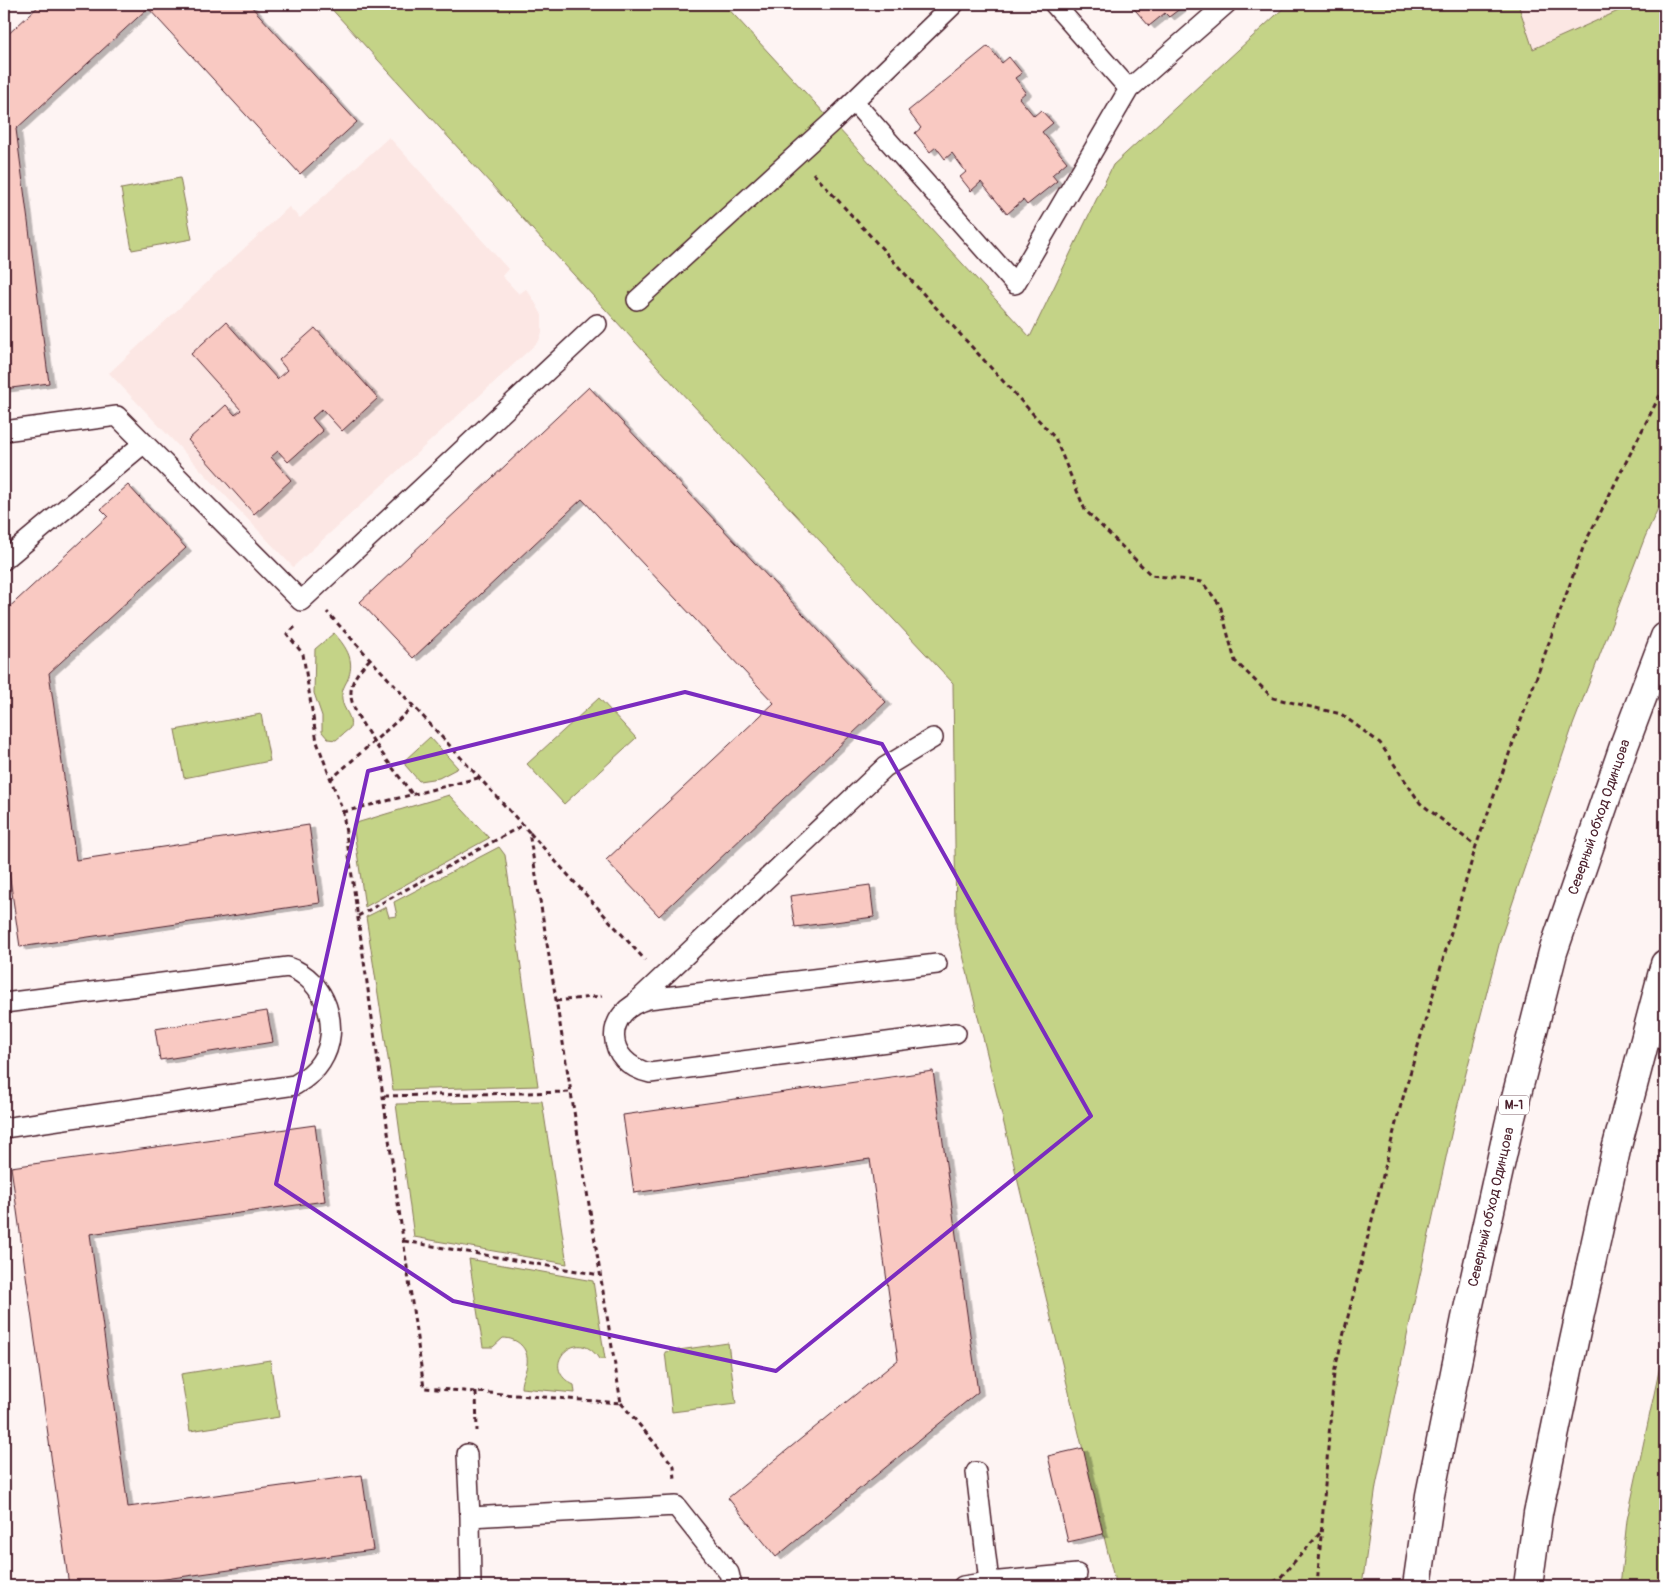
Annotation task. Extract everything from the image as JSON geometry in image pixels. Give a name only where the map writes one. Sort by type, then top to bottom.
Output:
[{"type":"highway","name":"Северный обход Одинцова","points":[[1417,1586],[1430,1495],[1466,1318],[1509,1125],[1553,952],[1624,743],[1665,637]]},
{"type":"highway","points":[[1528,1586],[1538,1513],[1616,1150],[1665,964]]},
{"type":"lane","points":[[636,300],[854,102],[954,4]]},
{"type":"lane","points":[[1054,4],[1129,89]]},
{"type":"lane","points":[[854,102],[1015,284],[1129,89],[1226,4]]},
{"type":"lane","points":[[4,430],[117,416],[301,601],[315,598],[597,324]]},
{"type":"lane","points":[[4,560],[144,443]]},
{"type":"lane","points":[[933,738],[885,767],[636,1002],[625,1009],[618,1019],[615,1043],[619,1054],[628,1064],[638,1070],[650,1073],[956,1033]]},
{"type":"lane","points":[[636,1002],[648,998],[937,964]]},
{"type":"lane","points":[[4,1003],[288,967],[305,974],[322,994],[328,1008],[330,1038],[321,1063],[310,1075],[296,1085],[4,1128]]},
{"type":"lane","points":[[468,1454],[471,1586]]},
{"type":"lane","points":[[976,1472],[989,1582]]},
{"type":"lane","points":[[470,1518],[676,1506],[729,1574],[732,1586]]},
{"type":"lane","points":[[963,1586],[1077,1574]]},
{"type":"path","points":[[796,155],[1055,438],[1085,510],[1151,575],[1202,582],[1220,605],[1235,661],[1273,698],[1341,714],[1373,737],[1380,743],[1420,803],[1476,846]]},
{"type":"path","points":[[1317,1586],[1334,1373],[1398,1115],[1476,846],[1584,545],[1665,385]]},
{"type":"path","points":[[621,1403],[424,1388],[343,812],[317,742],[304,654],[287,634],[315,598],[661,978]]},
{"type":"path","points":[[370,659],[356,675],[350,695],[354,709],[412,794]]},
{"type":"path","points":[[330,780],[413,707]]},
{"type":"path","points":[[343,812],[478,778]]},
{"type":"path","points":[[358,916],[523,825]]},
{"type":"path","points":[[529,832],[621,1403],[674,1466],[676,1506]]},
{"type":"path","points":[[638,965],[644,959]]},
{"type":"path","points":[[556,1001],[602,996],[606,993]]},
{"type":"path","points":[[384,1096],[570,1092]]},
{"type":"path","points":[[404,1241],[600,1275]]},
{"type":"path","points":[[468,1454],[477,1438],[476,1392]]},
{"type":"path","points":[[1265,1586],[1279,1579],[1322,1530]]},
{"type":"highlighted area","points":[[685,692],[882,744],[1091,1116],[776,1371],[453,1301],[276,1184],[368,771]]},
{"type":"shaded area","points":[[1518,4],[1634,4],[1533,49]]},
{"type":"shaded area","points":[[389,137],[508,269],[502,276],[519,294],[526,289],[542,315],[542,332],[539,341],[293,567],[109,373],[289,207],[300,218]]},
{"type":"green space","points":[[327,4],[724,4],[1030,337],[1113,165],[1288,4],[1518,4],[1533,49],[1634,4],[1665,4],[1665,493],[1645,537],[1573,725],[1501,937],[1456,1112],[1413,1307],[1376,1486],[1362,1586],[1116,1586],[956,926],[953,683],[677,388]]},
{"type":"green space","points":[[180,178],[192,239],[132,250],[121,189]]},
{"type":"green space","points":[[334,633],[349,655],[351,667],[342,697],[351,724],[350,728],[336,740],[328,739],[322,732],[322,716],[314,693],[315,649]]},
{"type":"green space","points":[[599,698],[636,738],[564,804],[527,764]]},
{"type":"green space","points":[[261,714],[270,761],[184,778],[175,730]]},
{"type":"green space","points":[[430,737],[458,768],[439,778],[419,781],[405,765],[405,760]]},
{"type":"green space","points":[[449,795],[489,838],[365,907],[353,824]]},
{"type":"green space","points":[[499,847],[505,855],[538,1086],[393,1090],[366,917],[386,907],[389,917],[397,916],[394,902]]},
{"type":"green space","points":[[542,1101],[567,1264],[414,1237],[396,1104]]},
{"type":"green space","points":[[469,1259],[593,1281],[605,1359],[599,1359],[590,1349],[581,1346],[572,1347],[564,1352],[559,1368],[563,1377],[574,1385],[575,1393],[521,1388],[527,1358],[521,1345],[513,1340],[503,1338],[493,1347],[483,1347]]},
{"type":"green space","points":[[728,1343],[736,1404],[672,1412],[665,1352]]},
{"type":"green space","points":[[1665,1343],[1665,1586],[1620,1586],[1627,1520]]},
{"type":"green space","points":[[270,1360],[279,1417],[190,1431],[181,1374]]},
{"type":"building","points":[[41,4],[249,4],[357,122],[300,174],[148,8],[16,129],[49,383],[4,389],[4,38]]},
{"type":"building","points":[[1130,4],[1186,4],[1169,17],[1165,13],[1149,26]]},
{"type":"building","points":[[988,46],[1002,63],[1009,57],[1022,73],[1015,78],[1026,92],[1019,98],[1034,116],[1041,110],[1053,123],[1042,132],[1067,162],[1052,175],[1057,181],[1027,205],[1023,200],[1007,214],[981,182],[971,191],[960,177],[966,172],[952,153],[945,159],[936,147],[930,152],[915,133],[921,128],[908,111]]},
{"type":"building","points":[[226,322],[277,379],[287,370],[279,360],[315,328],[378,398],[342,431],[322,409],[312,418],[323,431],[288,462],[278,451],[271,457],[291,480],[254,514],[188,440],[226,405],[235,415],[241,410],[191,354]]},
{"type":"building","points":[[589,387],[886,702],[659,916],[606,860],[774,703],[582,499],[413,658],[360,602]]},
{"type":"building","points":[[128,485],[186,548],[49,673],[76,860],[309,825],[320,903],[20,947],[4,838],[4,612],[108,516],[101,509]]},
{"type":"building","points":[[870,885],[874,917],[795,927],[790,896]]},
{"type":"building","points":[[267,1011],[273,1042],[160,1060],[155,1029]]},
{"type":"building","points":[[933,1071],[978,1392],[776,1557],[728,1498],[898,1360],[870,1159],[634,1193],[623,1115]]},
{"type":"building","points":[[315,1125],[325,1201],[90,1234],[128,1507],[362,1475],[373,1550],[115,1586],[69,1586],[11,1167]]},
{"type":"building","points":[[1083,1448],[1103,1534],[1068,1542],[1048,1456]]}]
